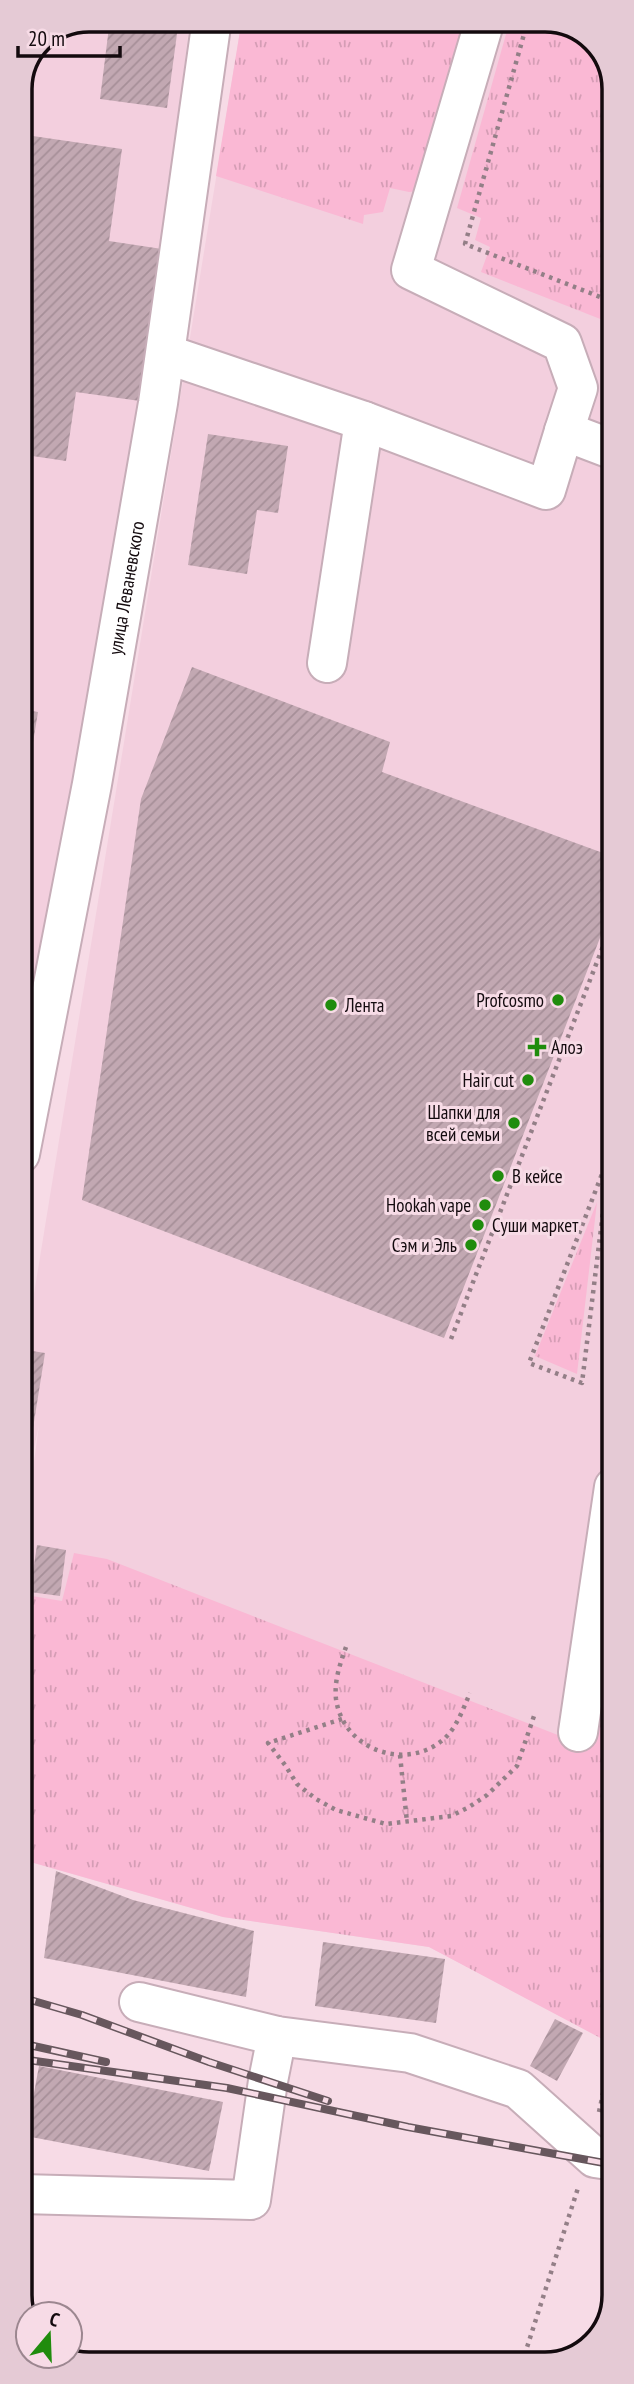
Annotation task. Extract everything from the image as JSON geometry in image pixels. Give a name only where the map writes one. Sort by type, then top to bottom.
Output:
[{"type":"street","name":"улица Леваневского","points":[[32,1092],[92,784],[166,354],[210,32]]},
{"type":"street","points":[[166,354],[364,421],[546,489],[578,388],[562,343],[411,270],[481,32]]},
{"type":"street","points":[[327,663],[364,421]]},
{"type":"street","points":[[564,430],[602,445]]},
{"type":"street","points":[[578,1732],[602,1569]]},
{"type":"street","points":[[139,2001],[277,2036],[410,2053],[517,2089],[599,2157]]},
{"type":"street","points":[[32,2194],[251,2200],[277,2036]]},
{"type":"path","points":[[525,32],[465,244],[602,297]]},
{"type":"path","points":[[450,1339],[602,949]]},
{"type":"path","points":[[602,1176],[529,1363],[582,1383],[602,1220]]},
{"type":"path","points":[[346,1647],[335,1684],[342,1719],[365,1745],[381,1752],[415,1754],[430,1748],[454,1728],[470,1693]]},
{"type":"path","points":[[342,1719],[268,1743],[297,1784],[316,1799],[337,1811],[386,1824],[451,1816],[487,1795],[517,1766],[534,1716]]},
{"type":"path","points":[[400,1755],[407,1822]]},
{"type":"path","points":[[526,2352],[599,2157],[598,2120],[602,2101]]},
{"type":"shaded area","points":[[188,32],[142,421],[32,1019],[32,89],[36,67],[48,48],[77,33]]},
{"type":"shaded area","points":[[240,32],[549,32],[567,36],[583,46],[595,60],[602,89],[602,2037],[429,1947],[223,1917],[32,1862],[32,1477],[39,1425],[32,1458],[32,1306]]},
{"type":"green space","points":[[240,32],[465,32],[419,191],[390,188],[383,212],[364,215],[363,224],[216,176]]},
{"type":"green space","points":[[507,32],[557,33],[577,41],[595,60],[601,77],[602,320],[481,272],[490,247],[475,240],[481,218],[457,208]]},
{"type":"green space","points":[[597,1202],[577,1374],[535,1356]]},
{"type":"green space","points":[[74,1553],[107,1559],[591,1748],[602,1680],[602,2039],[429,1947],[223,1917],[32,1862],[32,1596],[62,1601]]},
{"type":"building","points":[[108,32],[177,32],[167,108],[100,99]]},
{"type":"building","points":[[32,136],[122,149],[109,241],[162,249],[140,401],[76,392],[66,461],[32,456]]},
{"type":"building","points":[[208,434],[288,446],[278,513],[257,510],[247,574],[188,565]]},
{"type":"building","points":[[192,667],[390,742],[382,772],[602,853],[602,933],[444,1338],[82,1200],[141,799]]},
{"type":"building","points":[[32,711],[38,712],[32,749]]},
{"type":"building","points":[[32,1351],[45,1353],[32,1434]]},
{"type":"building","points":[[37,1545],[66,1550],[60,1596],[32,1592]]},
{"type":"building","points":[[56,1871],[133,1900],[254,1931],[246,1997],[44,1958]]},
{"type":"building","points":[[323,1942],[445,1959],[436,2023],[315,2006]]},
{"type":"building","points":[[555,2019],[583,2033],[557,2081],[530,2066]]},
{"type":"building","points":[[39,2066],[223,2102],[209,2171],[32,2137],[32,2104]]},
{"type":"railway","points":[[32,2000],[82,2015],[209,2062],[328,2101]]},
{"type":"railway","points":[[32,2046],[106,2062]]},
{"type":"railway","points":[[32,2061],[227,2088],[408,2127],[602,2163]]},
{"type":"place","name":"Profcosmo","points":[[558,1000]]},
{"type":"place","name":"Лента","points":[[331,1005]]},
{"type":"place","name":"Алоэ","points":[[537,1047]]},
{"type":"place","name":"Hair cut","points":[[528,1080]]},
{"type":"place","name":"Шапки для всей семьи","points":[[514,1123]]},
{"type":"place","name":"В кейсе","points":[[498,1176]]},
{"type":"place","name":"Hookah vape","points":[[485,1205]]},
{"type":"place","name":"Суши маркет","points":[[478,1225]]},
{"type":"place","name":"Сэм и Эль","points":[[471,1245]]}]
